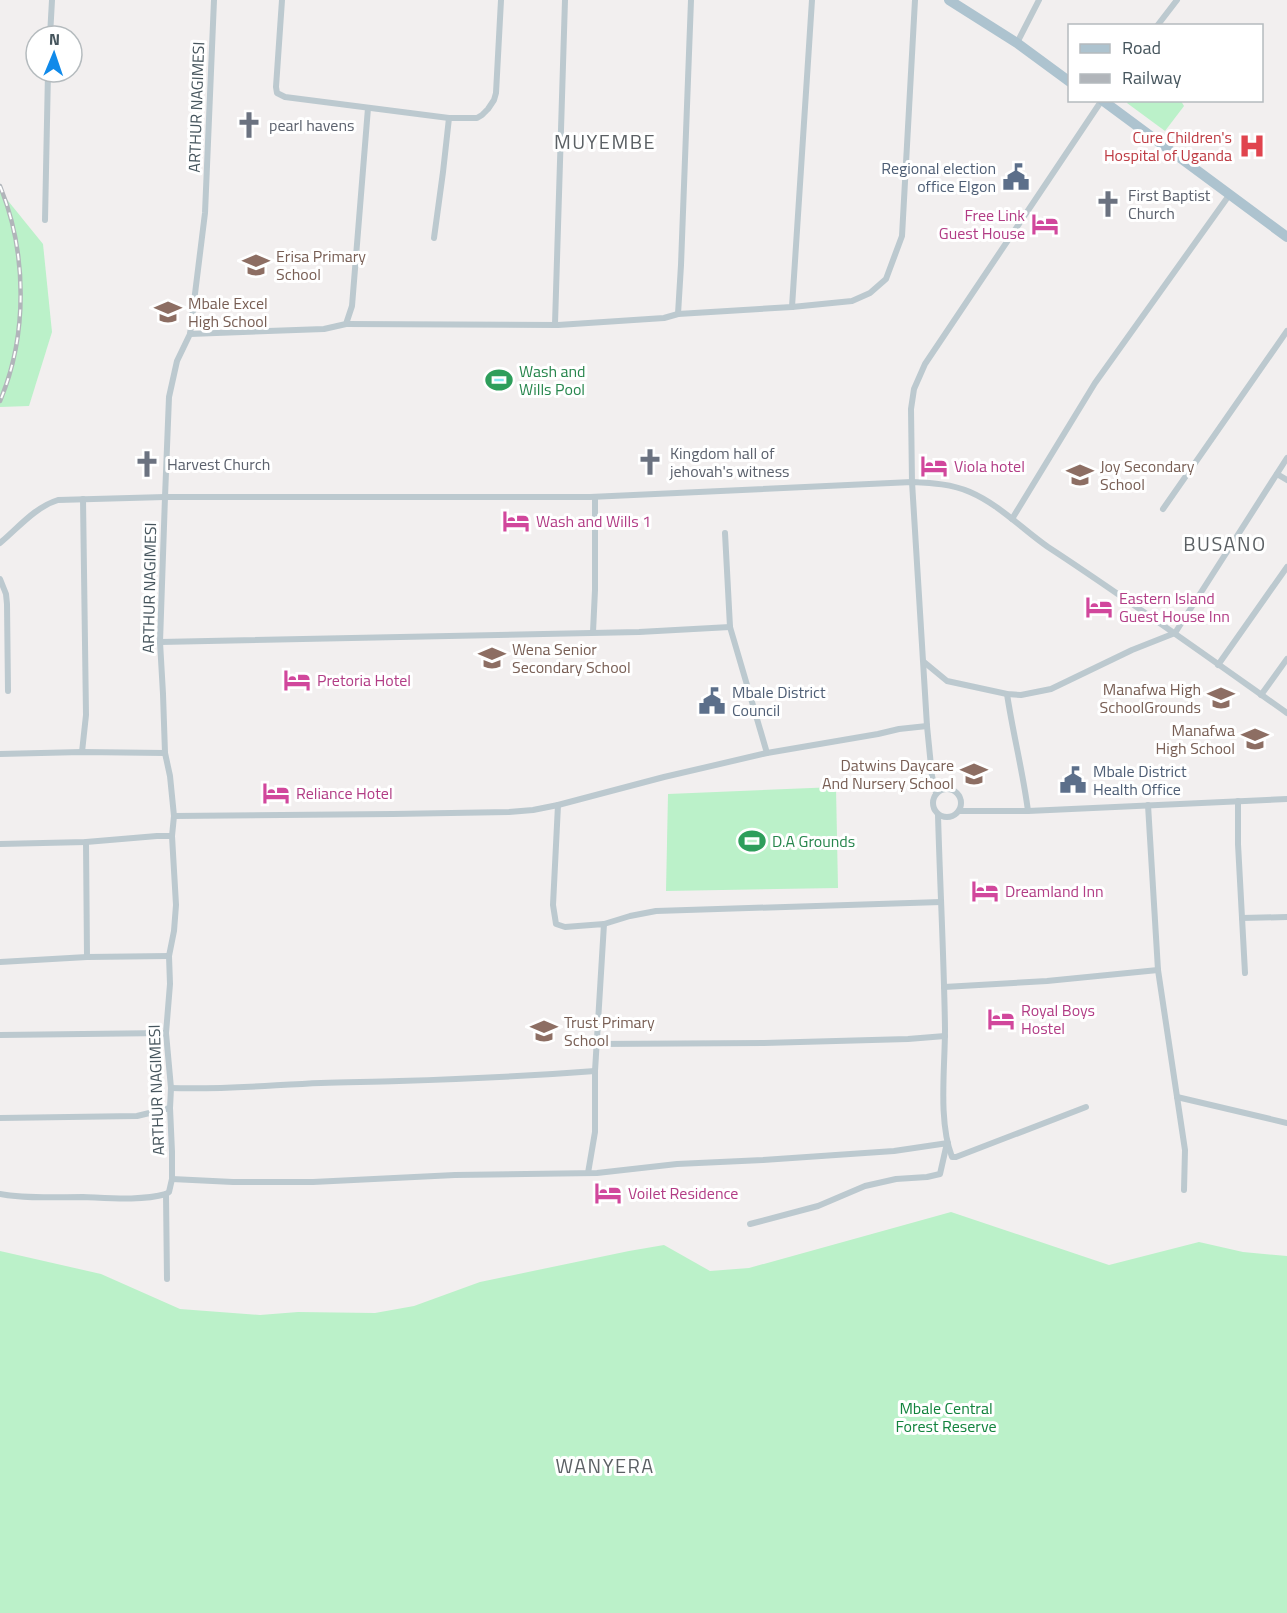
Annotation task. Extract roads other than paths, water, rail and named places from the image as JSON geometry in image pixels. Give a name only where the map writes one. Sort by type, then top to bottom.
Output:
[{"type":"main road","points":[[949,0],[1017,43],[1068,81]]},
{"type":"main road","points":[[1103,102],[1287,237]]},
{"type":"street","points":[[51,24],[52,0]]},
{"type":"street","name":"ARTHUR NAGIMESI","points":[[172,1179],[171,1088],[166,1034],[170,984],[169,957],[176,905],[172,837],[174,816],[165,753],[160,642],[165,497],[169,397],[177,361],[190,334],[205,213],[214,0]]},
{"type":"street","points":[[282,0],[277,93],[285,97],[449,118],[477,118],[494,100],[501,0]]},
{"type":"street","points":[[555,324],[565,0]]},
{"type":"street","points":[[678,314],[691,0]]},
{"type":"street","points":[[792,308],[812,0]]},
{"type":"street","points":[[190,334],[324,329],[346,324],[555,324],[664,318],[678,314],[792,308],[852,301],[870,293],[886,279],[902,236],[915,0]]},
{"type":"street","points":[[1017,43],[1040,0]]},
{"type":"street","points":[[1159,24],[1177,0]]},
{"type":"street","points":[[45,220],[48,84]]},
{"type":"street","points":[[936,793],[927,726],[912,482],[911,410],[914,389],[925,364],[1101,102]]},
{"type":"street","points":[[346,324],[352,306],[368,108]]},
{"type":"street","points":[[434,238],[449,118]]},
{"type":"street","points":[[1012,519],[1095,382],[1230,194]]},
{"type":"street","points":[[1164,509],[1287,331]]},
{"type":"street","points":[[924,662],[947,681],[1007,694],[1029,694],[1051,689],[1132,650],[1174,633],[1287,458]]},
{"type":"street","points":[[1277,474],[1287,480]]},
{"type":"street","points":[[0,543],[39,508],[58,500],[165,497],[595,497],[912,482],[937,484],[980,496],[1045,545],[1287,713]]},
{"type":"street","points":[[593,632],[595,497]]},
{"type":"street","points":[[82,752],[86,715],[83,499]]},
{"type":"street","points":[[725,533],[730,627],[767,753]]},
{"type":"street","points":[[1218,665],[1287,567]]},
{"type":"street","points":[[0,579],[7,604],[8,691]]},
{"type":"street","points":[[160,642],[730,627]]},
{"type":"street","points":[[1261,695],[1287,659]]},
{"type":"street","points":[[1007,694],[1028,811]]},
{"type":"street","points":[[174,816],[533,810],[767,753],[927,726]]},
{"type":"street","points":[[0,754],[165,753]]},
{"type":"street","points":[[959,811],[961,801],[957,793],[949,788],[940,790],[933,797],[933,807],[938,814],[944,987],[945,1116],[952,1157],[1086,1107]]},
{"type":"street","points":[[938,814],[947,817],[959,811],[1028,811],[1287,799]]},
{"type":"street","points":[[1238,801],[1245,973]]},
{"type":"street","points":[[558,805],[553,905],[555,921],[559,926],[604,924],[656,911],[941,902]]},
{"type":"street","points":[[1148,805],[1158,970],[1185,1150],[1184,1190]]},
{"type":"street","points":[[0,844],[172,837]]},
{"type":"street","points":[[86,842],[87,957]]},
{"type":"street","points":[[1242,918],[1287,918]]},
{"type":"street","points":[[588,1173],[596,1132],[595,1071],[604,924]]},
{"type":"street","points":[[0,962],[87,957],[169,957]]},
{"type":"street","points":[[944,987],[1047,981],[1158,970]]},
{"type":"street","points":[[0,1035],[166,1034]]},
{"type":"street","points":[[597,1044],[764,1043],[945,1036]]},
{"type":"street","points":[[171,1088],[244,1088],[595,1071]]},
{"type":"street","points":[[1177,1097],[1287,1123]]},
{"type":"street","points":[[0,1118],[137,1116],[170,1108]]},
{"type":"street","points":[[0,1194],[41,1197],[155,1197],[169,1192],[172,1179],[313,1182],[455,1175],[588,1173],[677,1164],[894,1151],[948,1143]]},
{"type":"street","points":[[750,1224],[818,1206],[865,1186],[896,1179],[940,1174],[948,1143]]},
{"type":"street","points":[[166,1194],[167,1279]]},
{"type":"water","name":"Wash and Wills Pool","points":[[493,370],[509,374],[511,388],[503,389],[502,384],[487,384],[487,375]]},
{"type":"railway","points":[[0,186],[15,238],[21,294],[16,349],[0,401]]},
{"type":"place","name":"pearl havens","points":[[249,125]]},
{"type":"place","name":"Cure Children's Hospital of Uganda","points":[[1252,146]]},
{"type":"place","name":"Regional election office Elgon","points":[[1016,177]]},
{"type":"place","name":"First Baptist Church","points":[[1108,204]]},
{"type":"place","name":"Free Link Guest House","points":[[1045,224]]},
{"type":"place","name":"Erisa Primary School","points":[[256,265]]},
{"type":"place","name":"Mbale Excel High School","points":[[168,312]]},
{"type":"place","name":"Wash and Wills Pool","points":[[499,380]]},
{"type":"place","name":"Kingdom hall of jehovah's witness","points":[[650,462]]},
{"type":"place","name":"Harvest Church","points":[[147,464]]},
{"type":"place","name":"Viola hotel","points":[[934,466]]},
{"type":"place","name":"Joy Secondary School","points":[[1080,475]]},
{"type":"place","name":"Wash and Wills 1","points":[[516,521]]},
{"type":"place","name":"Eastern Island Guest House Inn","points":[[1099,607]]},
{"type":"place","name":"Wena Senior Secondary School","points":[[492,658]]},
{"type":"place","name":"Pretoria Hotel","points":[[297,680]]},
{"type":"place","name":"Manafwa High SchoolGrounds","points":[[1221,698]]},
{"type":"place","name":"Mbale District Council","points":[[712,701]]},
{"type":"place","name":"Manafwa High School","points":[[1255,739]]},
{"type":"place","name":"Datwins Daycare And Nursery School","points":[[974,774]]},
{"type":"place","name":"Mbale District Health Office","points":[[1073,780]]},
{"type":"place","name":"Reliance Hotel","points":[[276,793]]},
{"type":"place","name":"D.A Grounds","points":[[752,841]]},
{"type":"place","name":"Dreamland Inn","points":[[985,891]]},
{"type":"place","name":"Royal Boys Hostel","points":[[1001,1019]]},
{"type":"place","name":"Trust Primary School","points":[[544,1031]]},
{"type":"place","name":"Voilet Residence","points":[[608,1193]]},
{"type":"district","name":"MUYEMBE","points":[[605,141]]},
{"type":"district","name":"BUSANO","points":[[1225,543]]},
{"type":"district","name":"WANYERA","points":[[605,1465]]},
{"type":"park label","name":"Mbale Central Forest Reserve","points":[[946,1417]]}]
